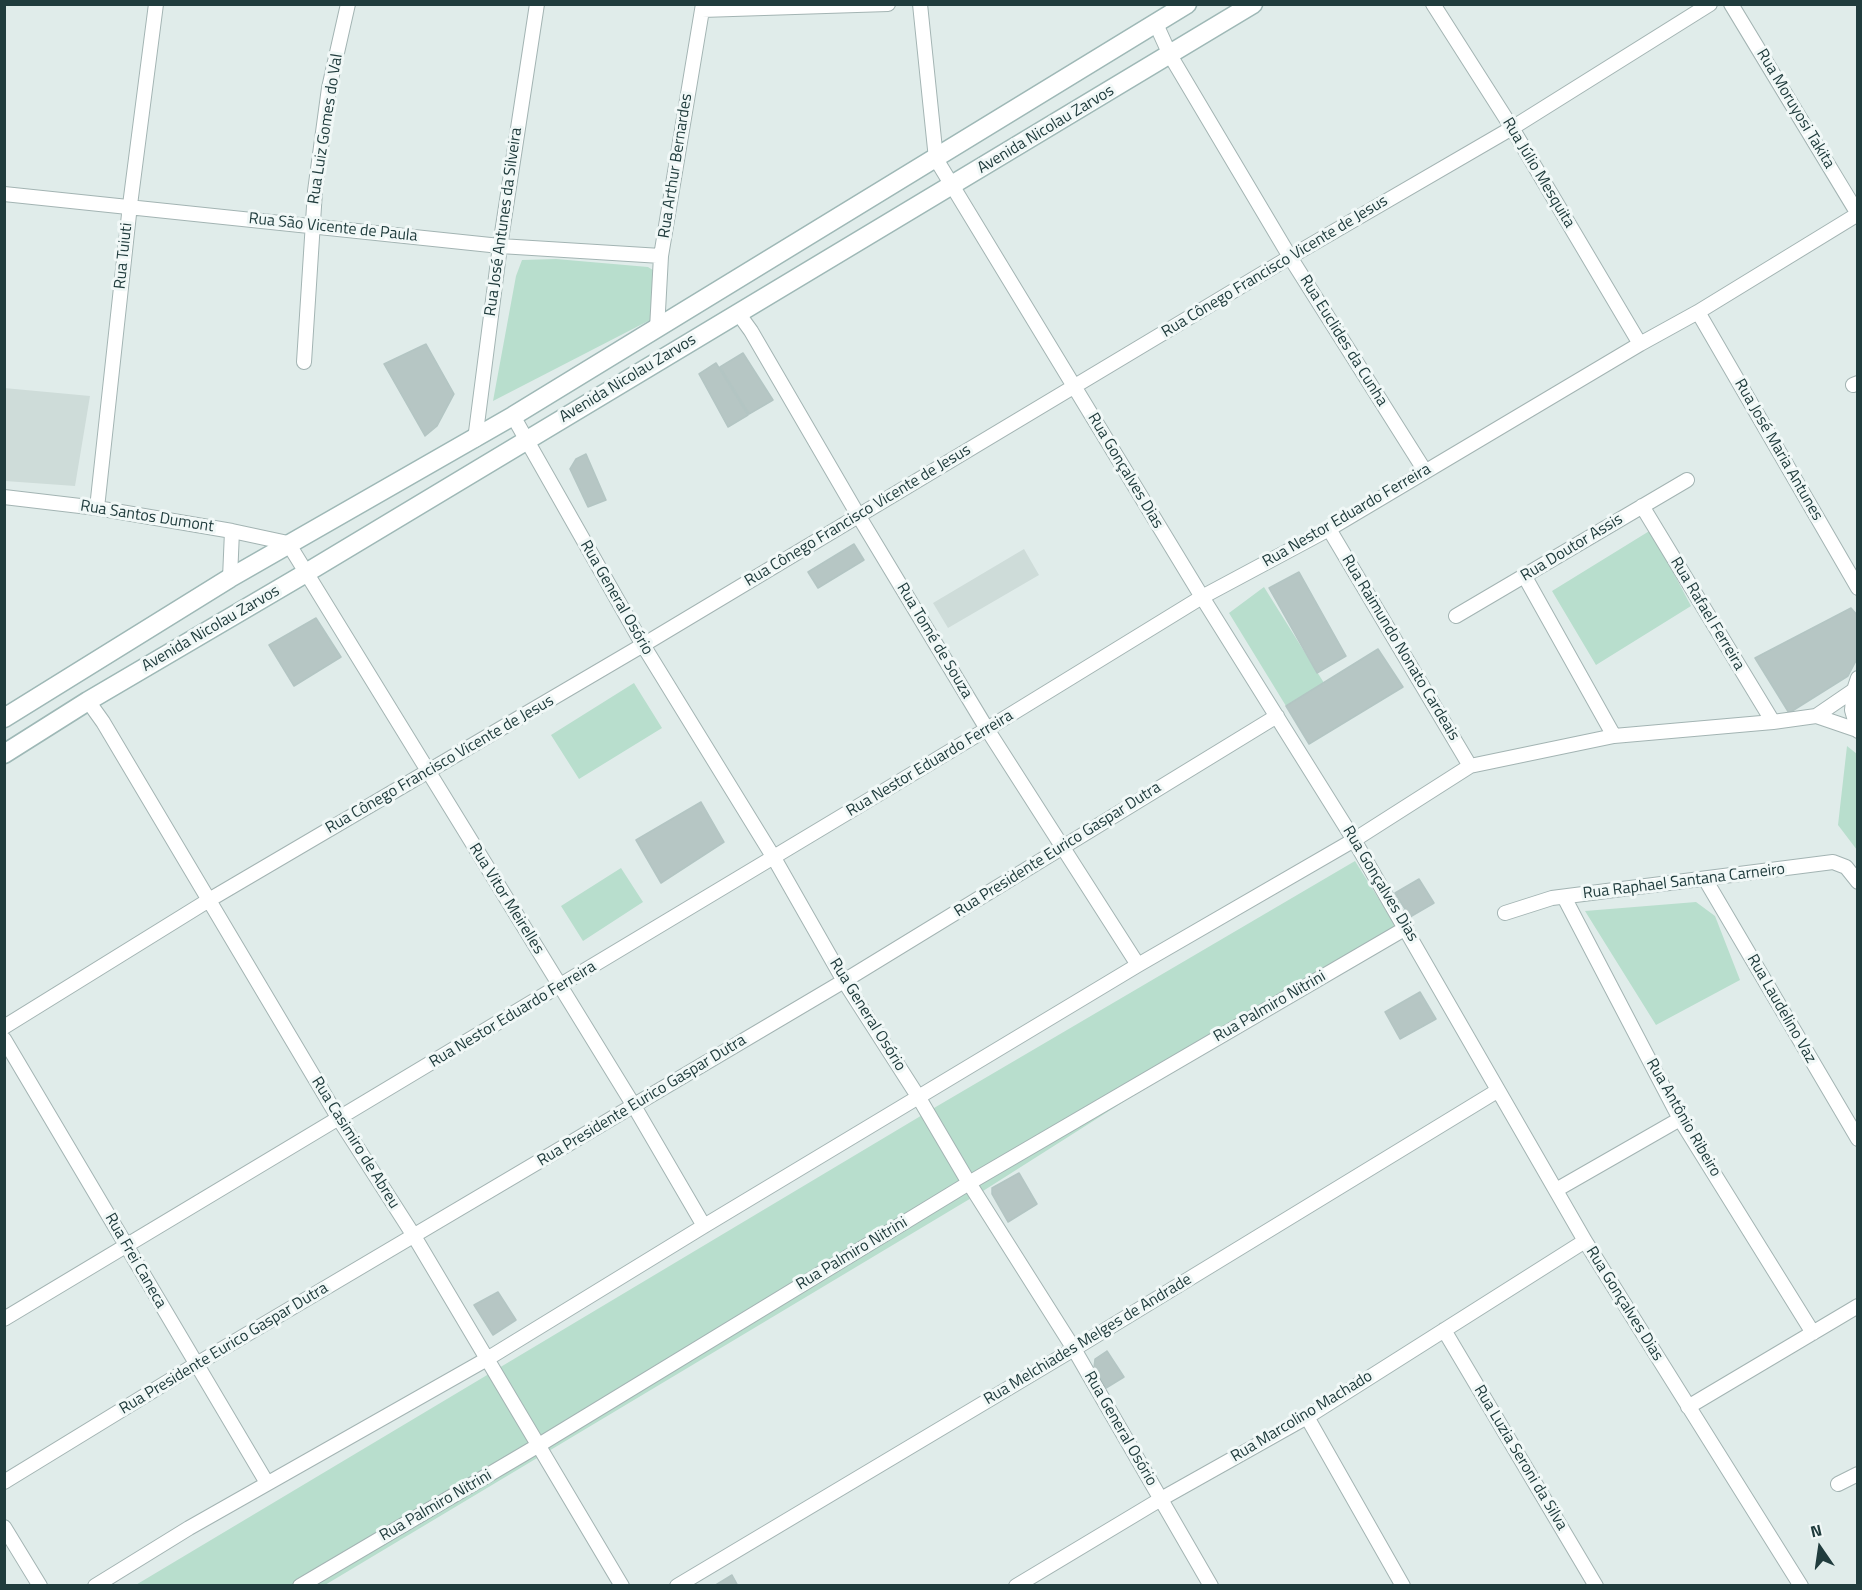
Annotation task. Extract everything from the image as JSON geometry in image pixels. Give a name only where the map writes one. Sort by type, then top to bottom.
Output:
[{"type":"main road","name":"Avenida Nicolau Zarvos","points":[[4,754],[88,701],[952,187],[1252,4]]},
{"type":"main road","name":"Avenida Nicolau Zarvos","points":[[4,718],[288,543],[475,440],[1156,24],[1181,6]]},
{"type":"main road","points":[[721,290],[738,313]]},
{"type":"street","name":"Rua Tuiuti","points":[[97,508],[130,206],[156,4]]},
{"type":"street","name":"Rua Luiz Gomes do Val","points":[[304,362],[315,191],[329,88],[348,4]]},
{"type":"street","name":"Rua José Antunes da Silveira","points":[[475,440],[500,246],[537,4]]},
{"type":"street","points":[[702,7],[888,4]]},
{"type":"street","points":[[920,4],[936,159]]},
{"type":"street","name":"Rua Júlio Mesquita","points":[[1433,4],[1512,128],[1640,344]]},
{"type":"street","name":"Rua Cônego Francisco Vicente de Jesus","points":[[4,1027],[208,900],[429,772],[1290,257],[1512,128],[1710,4]]},
{"type":"street","name":"Rua Moruyosi Takita","points":[[1731,4],[1857,214]]},
{"type":"street","name":"Rua Arthur Bernardes","points":[[657,329],[661,256],[702,7]]},
{"type":"street","name":"Rua Euclides da Cunha","points":[[1156,24],[1170,55],[1290,257],[1425,471]]},
{"type":"street","name":"Rua Gonçalves Dias","points":[[936,159],[1202,597],[1354,840],[1585,1241],[1802,1586]]},
{"type":"street","name":"Rua São Vicente de Paula","points":[[4,194],[500,246],[661,256]]},
{"type":"street","name":"Rua Nestor Eduardo Ferreira","points":[[4,1319],[774,858],[1202,597],[1329,529],[1640,344],[1698,312],[1857,214]]},
{"type":"street","name":"Rua José Maria Antunes","points":[[1698,312],[1857,588]]},
{"type":"street","name":"Rua Tomé de Souza","points":[[738,313],[751,331],[858,515],[987,729],[1138,965]]},
{"type":"street","name":"Rua General Osório","points":[[513,416],[643,645],[774,858],[844,981],[1074,1349],[1211,1586]]},
{"type":"street","name":"Rua Doutor Assis","points":[[1456,616],[1687,480]]},
{"type":"street","name":"Rua Santos Dumont","points":[[4,497],[97,508],[288,543]]},
{"type":"street","name":"Rua Rafael Ferreira","points":[[1642,506],[1773,723]]},
{"type":"street","name":"Rua Raimundo Nonato Cardeais","points":[[1329,529],[1470,766]]},
{"type":"street","points":[[230,578],[232,531]]},
{"type":"street","name":"Rua Vitor Meirelles","points":[[288,543],[634,1106],[704,1226]]},
{"type":"street","points":[[1525,577],[1614,736]]},
{"type":"street","points":[[1815,716],[1856,684]]},
{"type":"street","points":[[1856,684],[1852,710],[1857,730]]},
{"type":"street","name":"Rua Casimiro de Abreu","points":[[88,701],[103,722],[339,1119],[414,1236],[621,1586]]},
{"type":"street","name":"Rua Presidente Eurico Gaspar Dutra","points":[[4,1482],[195,1365],[844,981],[1277,716]]},
{"type":"street","points":[[95,1586],[267,1483],[487,1359],[1138,965],[1354,840],[1470,766],[1614,736],[1773,723],[1815,716],[1857,730]]},
{"type":"street","name":"Rua Raphael Santana Carneiro","points":[[1505,913],[1552,898],[1833,862],[1846,867],[1857,882]]},
{"type":"street","name":"Rua Laudelino Vaz","points":[[1705,879],[1857,1139]]},
{"type":"street","name":"Rua Antônio Ribeiro","points":[[1564,897],[1680,1119],[1814,1333]]},
{"type":"street","name":"Rua Palmiro Nitrini","points":[[300,1586],[539,1445],[969,1183],[1406,928]]},
{"type":"street","name":"Rua Frei Caneca","points":[[4,1039],[127,1245],[195,1365],[267,1483]]},
{"type":"street","name":"Rua Melchiades Melges de Andrade","points":[[676,1586],[1074,1349],[1497,1091]]},
{"type":"street","points":[[1556,1190],[1680,1119]]},
{"type":"street","name":"Rua Marcolino Machado","points":[[1016,1586],[1161,1499],[1306,1417],[1585,1241]]},
{"type":"street","points":[[1688,1407],[1857,1306]]},
{"type":"street","name":"Rua Luzia Seroni da Silva","points":[[1444,1330],[1596,1586]]},
{"type":"street","points":[[1306,1417],[1403,1586]]},
{"type":"street","points":[[1838,1484],[1857,1474]]},
{"type":"street","points":[[4,1527],[40,1586]]},
{"type":"shaded area","points":[[4,388],[90,396],[75,486],[5,481]]},
{"type":"shaded area","points":[[1024,549],[1039,575],[948,628],[933,603]]},
{"type":"green space","points":[[556,259],[648,267],[656,272],[654,318],[493,401],[516,276],[522,260]]},
{"type":"green space","points":[[1651,530],[1691,606],[1596,665],[1552,591]]},
{"type":"green space","points":[[1264,587],[1324,683],[1286,706],[1229,613]]},
{"type":"green space","points":[[634,683],[662,728],[579,779],[551,735]]},
{"type":"green space","points":[[1847,746],[1857,754],[1857,850],[1838,825]]},
{"type":"green space","points":[[1355,861],[1397,928],[983,1191],[325,1585],[134,1586],[934,1108]]},
{"type":"green space","points":[[621,868],[643,902],[583,941],[561,906]]},
{"type":"green space","points":[[1696,902],[1715,916],[1740,980],[1656,1025],[1585,911]]},
{"type":"building","points":[[426,344],[454,394],[437,426],[425,436],[384,364]]},
{"type":"building","points":[[743,353],[773,400],[749,414],[720,367]]},
{"type":"building","points":[[716,363],[748,415],[728,427],[699,374]]},
{"type":"building","points":[[586,454],[606,500],[588,507],[570,469],[576,459]]},
{"type":"building","points":[[854,544],[864,560],[818,588],[808,572]]},
{"type":"building","points":[[1299,572],[1346,656],[1317,673],[1269,588]]},
{"type":"building","points":[[1851,608],[1858,616],[1858,657],[1848,676],[1789,713],[1755,658]]},
{"type":"building","points":[[316,618],[341,657],[294,686],[269,645]]},
{"type":"building","points":[[1378,649],[1403,687],[1309,744],[1286,706]]},
{"type":"building","points":[[701,802],[724,842],[661,883],[636,840]]},
{"type":"building","points":[[1419,879],[1434,903],[1410,917],[1395,893]]},
{"type":"building","points":[[1420,992],[1436,1019],[1400,1039],[1385,1012]]},
{"type":"building","points":[[1019,1173],[1037,1204],[1008,1222],[992,1194],[992,1188]]},
{"type":"building","points":[[498,1292],[516,1320],[493,1335],[474,1305]]},
{"type":"building","points":[[1107,1351],[1124,1377],[1106,1388],[1094,1368],[1095,1359]]},
{"type":"building","points":[[732,1575],[738,1586],[714,1586]]}]
